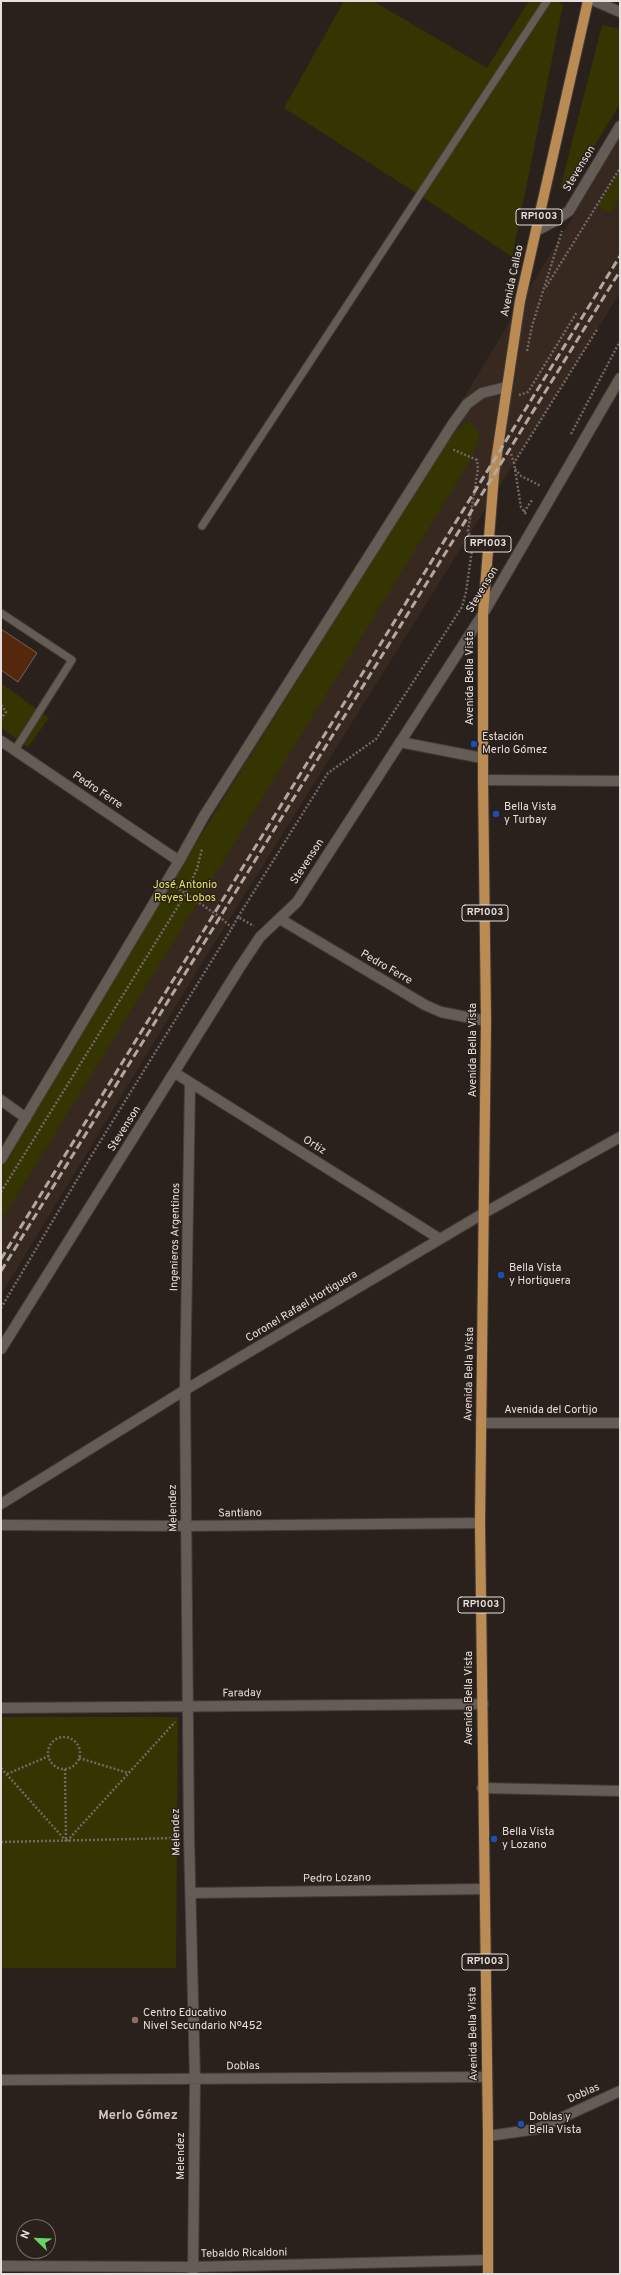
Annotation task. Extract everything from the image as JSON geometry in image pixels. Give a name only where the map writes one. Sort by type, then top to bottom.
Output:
[{"type":"main road","name":"Avenida Callao","points":[[494,474],[503,404],[520,301],[588,1]]},
{"type":"main road","name":"Avenida Bella Vista","points":[[488,2274],[488,2136],[482,1788],[483,1704],[480,1523],[486,1021],[482,758],[483,614],[494,474]]},
{"type":"street","points":[[595,1],[620,12]]},
{"type":"street","name":"Stevenson","points":[[536,230],[553,222],[569,211],[620,126]]},
{"type":"street","name":"Stevenson","points":[[1,1349],[240,967],[265,932],[297,902],[483,614],[620,378]]},
{"type":"street","points":[[1,1159],[168,880],[204,816],[452,425],[467,404],[482,393],[506,387]]},
{"type":"street","name":"Pedro Ferre","points":[[1,741],[179,861]]},
{"type":"street","points":[[400,742],[482,758]]},
{"type":"street","points":[[482,780],[620,780]]},
{"type":"street","name":"Pedro Ferre","points":[[280,919],[425,1005],[441,1012],[486,1021]]},
{"type":"street","name":"Ortiz","points":[[175,1073],[190,1084],[440,1239]]},
{"type":"street","name":"Ingenieros Argentinos","points":[[185,1390],[190,1084]]},
{"type":"street","points":[[1,1100],[26,1118]]},
{"type":"street","name":"Coronel Rafael Hortiguera","points":[[1,1504],[185,1390],[484,1213],[620,1137]]},
{"type":"street","name":"Melendez","points":[[185,1390],[189,1838],[195,2080],[193,2271]]},
{"type":"street","name":"Avenida del Cortijo","points":[[482,1423],[620,1423]]},
{"type":"street","name":"Santiano","points":[[1,1525],[186,1526],[480,1523]]},
{"type":"street","name":"Faraday","points":[[1,1708],[483,1704]]},
{"type":"street","points":[[482,1788],[620,1791]]},
{"type":"street","name":"Pedro Lozano","points":[[191,1893],[484,1889]]},
{"type":"street","name":"Doblas","points":[[1,2080],[195,2080],[486,2076]]},
{"type":"street","name":"Doblas","points":[[488,2136],[537,2128],[620,2091]]},
{"type":"street","name":"Tebaldo Ricaldoni","points":[[1,2266],[193,2271],[488,2260]]},
{"type":"lane","points":[[202,526],[547,1]]},
{"type":"lane","points":[[1,613],[72,660],[15,750]]},
{"type":"path","points":[[543,290],[620,168]]},
{"type":"path","points":[[526,357],[532,326],[569,211]]},
{"type":"path","points":[[503,404],[528,392],[577,312]]},
{"type":"path","points":[[514,463],[598,328]]},
{"type":"path","points":[[570,437],[620,341]]},
{"type":"path","points":[[516,401],[519,395],[520,387]]},
{"type":"path","points":[[1,1308],[90,1158],[328,773],[376,739],[462,606],[466,592],[473,543],[468,531],[478,469],[477,460],[452,449]]},
{"type":"path","points":[[511,449],[521,507],[534,526]]},
{"type":"path","points":[[515,469],[521,476],[541,486]]},
{"type":"path","points":[[537,493],[545,480]]},
{"type":"path","points":[[524,512],[533,500]]},
{"type":"path","points":[[1,705],[6,712],[1,719]]},
{"type":"path","points":[[1,1192],[185,895],[197,869]]},
{"type":"path","points":[[168,880],[185,895],[220,917],[232,928]]},
{"type":"path","points":[[238,917],[265,932]]},
{"type":"path","points":[[66,1841],[188,1707]]},
{"type":"path","points":[[68,1738],[76,1743],[79,1748],[79,1758],[73,1767],[65,1769],[54,1765],[48,1756],[50,1746],[58,1739],[68,1738]]},
{"type":"path","points":[[6,1774],[48,1756]]},
{"type":"path","points":[[79,1758],[128,1773]]},
{"type":"path","points":[[1,1768],[66,1841]]},
{"type":"path","points":[[65,1769],[66,1841]]},
{"type":"path","points":[[1,1842],[189,1838]]},
{"type":"shaded area","points":[[620,138],[620,293],[199,968],[1,1295],[1,1167]]},
{"type":"green space","points":[[344,1],[373,1],[487,68],[529,1],[557,1],[563,5],[512,257],[427,200],[284,108]]},
{"type":"green space","points":[[602,25],[620,29],[620,104],[575,178],[560,189]]},
{"type":"green space","points":[[620,171],[620,197],[610,213],[598,206]]},
{"type":"green space","name":"José Antonio Reyes Lobos","points":[[470,421],[480,436],[470,461],[1,1221],[1,1165],[181,868],[444,445],[459,428]]},
{"type":"green space","points":[[1,683],[49,718],[28,747],[1,728]]},
{"type":"green space","points":[[1,1717],[178,1717],[176,1968],[1,1968]]},
{"type":"building","points":[[1,629],[37,653],[18,682],[1,670]]},
{"type":"railway","points":[[1,1259],[620,256]]},
{"type":"railway","points":[[1,1271],[620,271]]},
{"type":"place","name":"Estación Merlo Gómez","points":[[474,744]]},
{"type":"place","name":"Bella Vista y Turbay","points":[[496,814]]},
{"type":"place","name":"Bella Vista y Hortiguera","points":[[501,1275]]},
{"type":"place","name":"Bella Vista y Lozano","points":[[494,1839]]},
{"type":"place","name":"Centro Educativo Nivel Secundario Nº452","points":[[135,2020]]},
{"type":"place","name":"Doblas y Bella Vista","points":[[521,2124]]},
{"type":"district","name":"Merlo Gómez","points":[[138,2116]]}]
